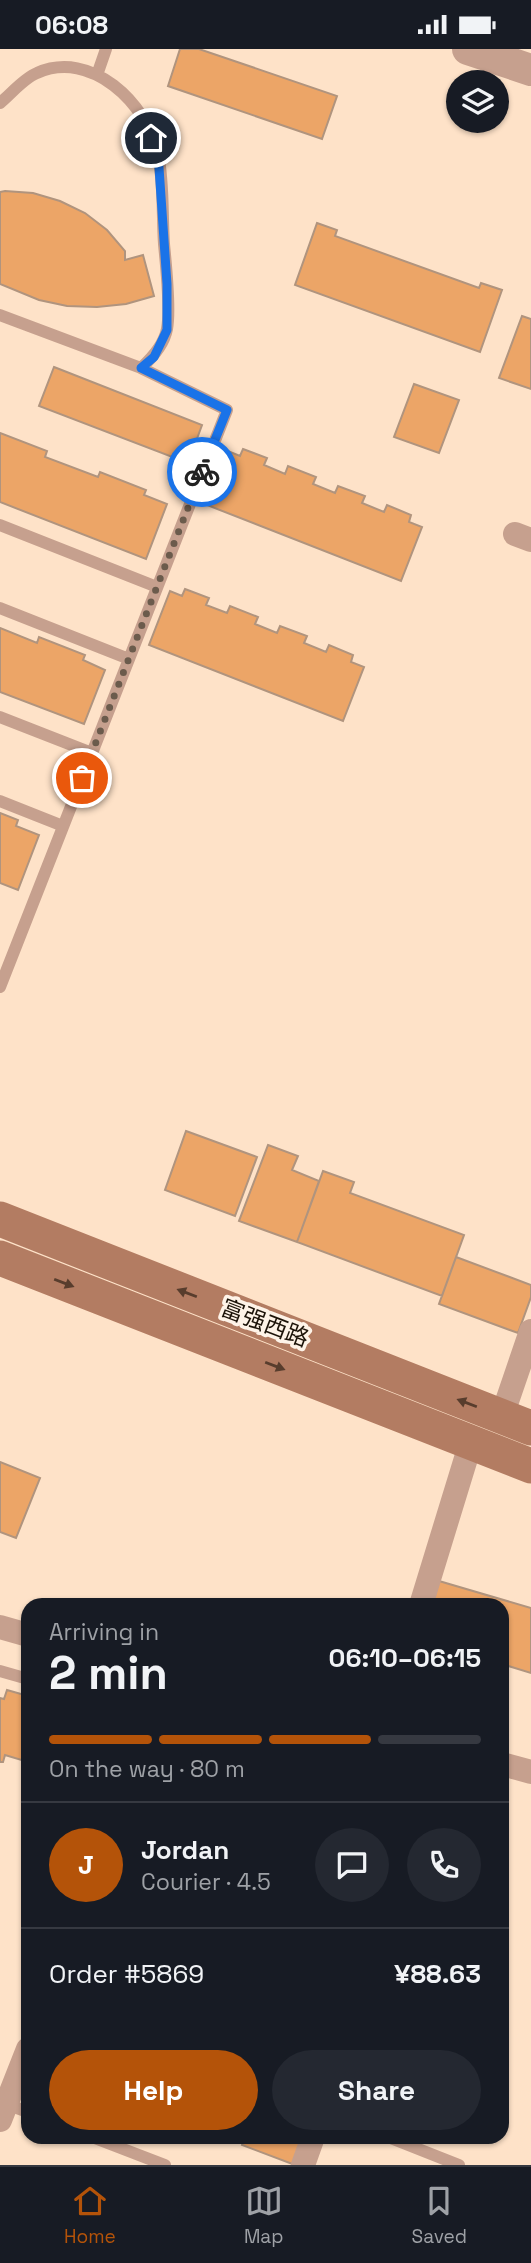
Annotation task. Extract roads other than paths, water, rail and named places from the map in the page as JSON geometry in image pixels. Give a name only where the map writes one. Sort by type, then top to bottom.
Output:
[{"type":"main road","name":"富强西路","points":[[0,1219],[516,1422]]},
{"type":"main road","name":"富强西路","points":[[0,1258],[531,1466]]},
{"type":"street","points":[[468,49],[531,70]]},
{"type":"street","points":[[516,1422],[531,1332]]},
{"type":"street","points":[[423,1598],[471,1442]]},
{"type":"street","points":[[0,1627],[21,1633]]},
{"type":"street","points":[[509,1766],[531,1772]]},
{"type":"street","points":[[11,2112],[21,2075]]},
{"type":"street","points":[[303,2165],[310,2144]]},
{"type":"lane","points":[[97,75],[106,49]]},
{"type":"lane","points":[[0,103],[35,73],[57,67],[76,68],[97,75],[116,85],[133,103],[158,153],[167,284],[167,330],[154,357],[141,368]]},
{"type":"lane","points":[[0,314],[141,368],[227,410],[0,986]]},
{"type":"lane","points":[[0,525],[157,587]]},
{"type":"lane","points":[[0,608],[129,659]]},
{"type":"lane","points":[[0,717],[92,753]]},
{"type":"lane","points":[[0,801],[63,826]]},
{"type":"lane","points":[[0,1671],[21,1677]]},
{"type":"lane","points":[[110,2144],[165,2165]]},
{"type":"lane","points":[[406,2144],[459,2165]]}]
